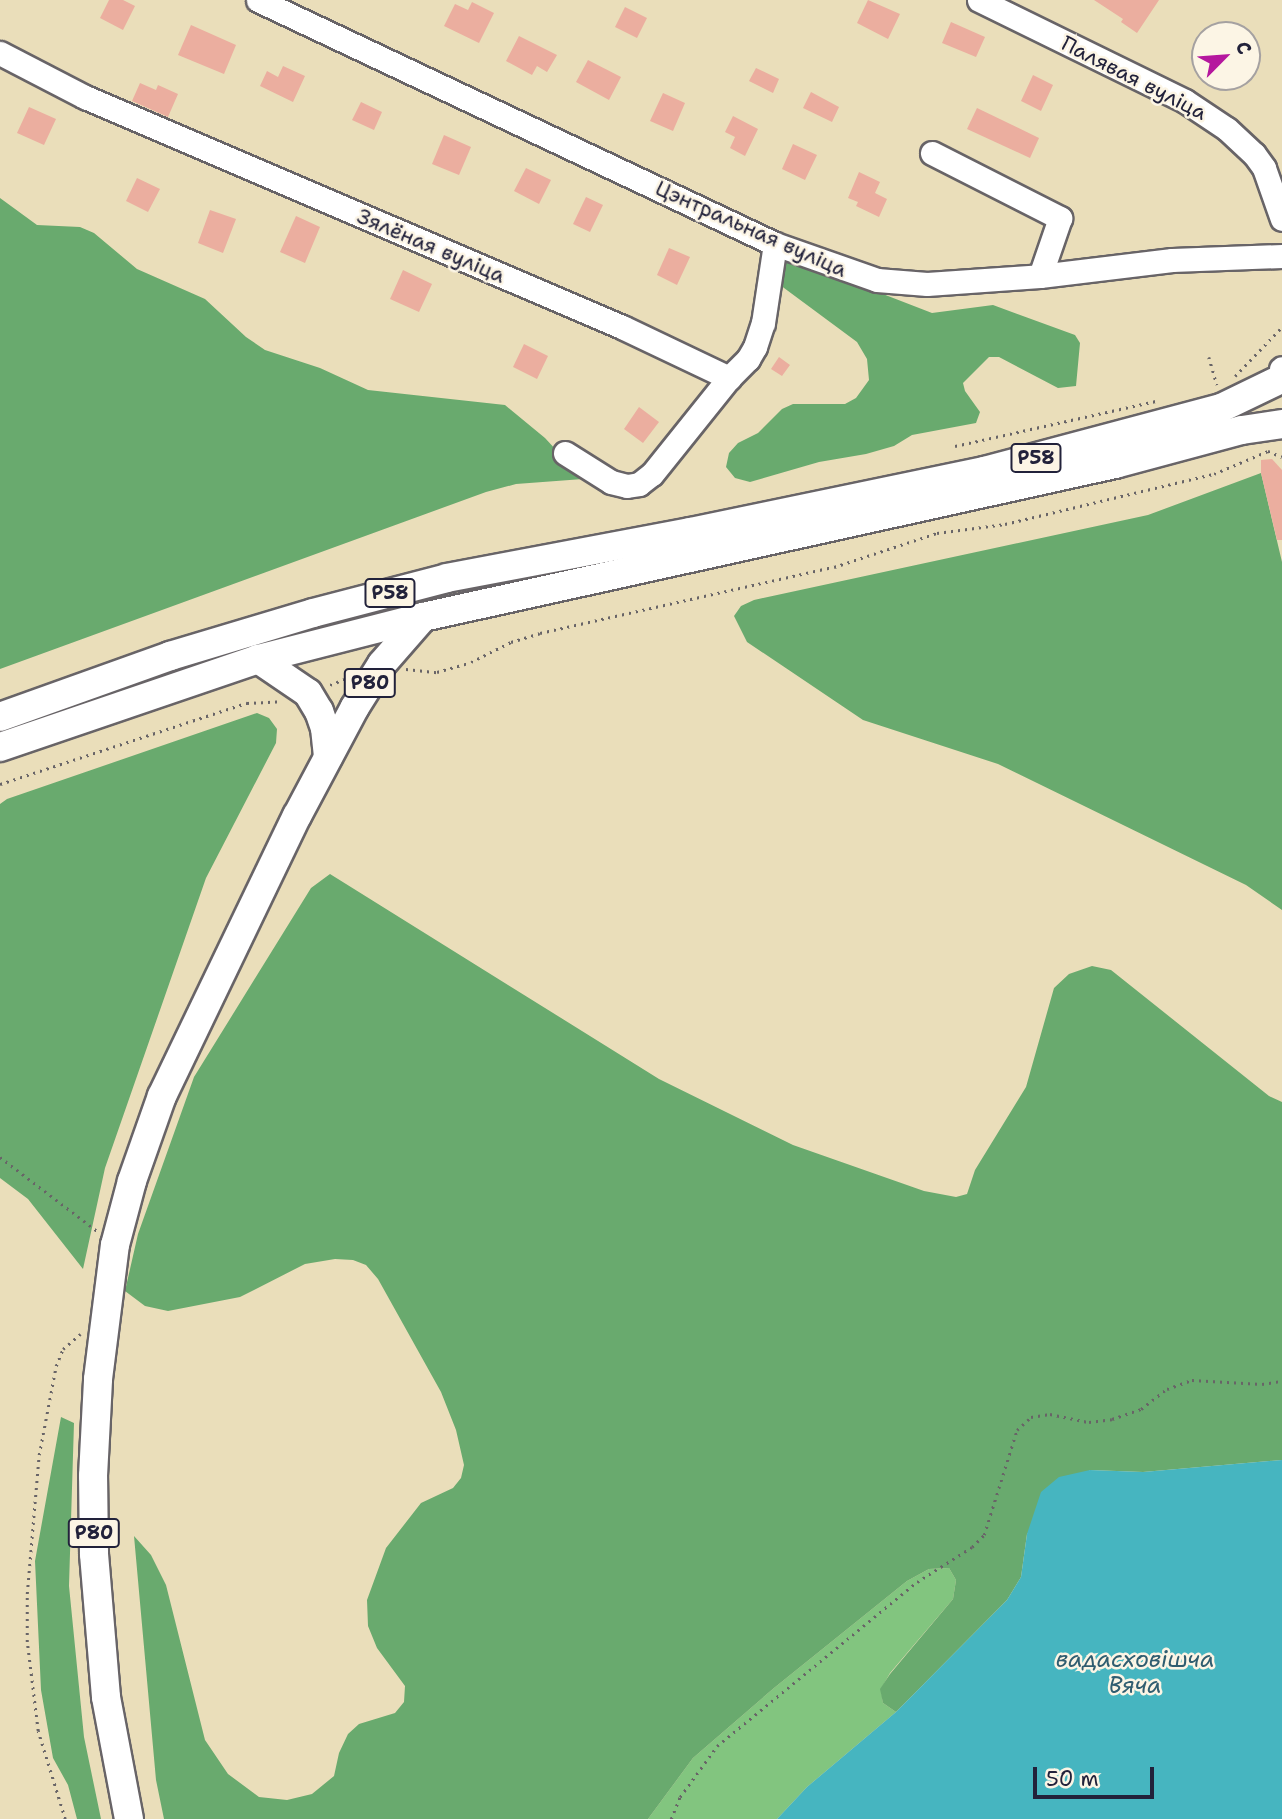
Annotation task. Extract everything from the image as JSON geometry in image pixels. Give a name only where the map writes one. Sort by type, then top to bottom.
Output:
[{"type":"main road","name":"Р58","points":[[0,747],[258,659],[423,617],[1115,464],[1242,430],[1282,423],[1274,404],[1280,372]]},
{"type":"main road","name":"Р58","points":[[0,717],[170,656],[313,613],[447,578],[984,471],[1221,408],[1280,372]]},
{"type":"main road","name":"Р80","points":[[129,1819],[106,1697],[94,1554],[93,1476],[103,1318],[115,1245],[132,1181],[162,1097],[328,757],[382,664],[423,617]]},
{"type":"main road","name":"Р80","points":[[258,659],[308,693],[319,711],[325,729],[328,757]]},
{"type":"street","name":"Цэнтральная вуліца","points":[[258,0],[775,244],[853,274],[900,283],[1040,276],[1172,260],[1282,256]]},
{"type":"street","name":"Палявая вуліца","points":[[979,0],[1206,114],[1254,154],[1264,168],[1281,206]]},
{"type":"street","name":"Зялёная вуліца","points":[[0,53],[85,97],[622,327],[729,379]]},
{"type":"street","points":[[932,153],[1060,218],[1040,276]]},
{"type":"street","points":[[565,453],[611,482],[627,486],[639,484],[679,442],[755,347],[763,323],[775,244]]},
{"type":"path","points":[[1231,379],[1282,327]]},
{"type":"path","points":[[1209,357],[1217,388],[1224,385]]},
{"type":"path","points":[[955,446],[1165,399]]},
{"type":"path","points":[[0,784],[247,703],[293,700],[382,664],[415,672],[437,672],[471,662],[511,642],[540,633],[808,573],[937,533],[1005,524],[1188,480],[1226,470],[1268,451],[1282,457]]},
{"type":"path","points":[[0,1157],[115,1245]]},
{"type":"path","points":[[65,1819],[38,1731],[27,1642],[27,1594],[39,1455],[56,1366],[63,1349],[103,1318]]},
{"type":"path","points":[[671,1819],[680,1797],[717,1746],[917,1582],[972,1547],[984,1535],[1017,1430],[1031,1417],[1050,1414],[1089,1422],[1112,1419],[1141,1409],[1167,1389],[1192,1380],[1262,1384],[1282,1381]]},
{"type":"green space","points":[[0,198],[37,225],[80,227],[94,233],[137,269],[205,299],[246,337],[265,350],[320,368],[368,390],[505,405],[545,438],[583,479],[516,484],[486,492],[0,669]]},
{"type":"green space","points":[[795,260],[932,313],[993,305],[1075,335],[1080,343],[1076,386],[1058,388],[999,357],[989,357],[963,383],[965,391],[980,412],[976,423],[912,435],[894,446],[819,462],[750,482],[735,478],[726,467],[729,453],[738,443],[758,433],[782,409],[793,404],[845,404],[856,398],[869,380],[867,359],[857,342],[780,285],[780,272],[785,262]]},
{"type":"green space","points":[[1261,473],[1282,562],[1282,910],[1246,885],[998,764],[863,720],[747,642],[734,616],[741,606],[754,600],[1148,515]]},
{"type":"green space","points":[[257,713],[269,718],[277,729],[276,743],[206,878],[105,1168],[83,1269],[28,1199],[0,1178],[0,804],[7,799]]},
{"type":"green space","points":[[330,874],[659,1079],[793,1145],[924,1191],[956,1197],[967,1194],[975,1170],[1026,1087],[1054,988],[1069,974],[1092,966],[1111,970],[1269,1096],[1282,1102],[1282,1460],[1143,1472],[1090,1470],[1027,1534],[1021,1577],[1007,1600],[896,1712],[883,1703],[880,1689],[953,1599],[956,1580],[949,1568],[929,1569],[907,1581],[774,1688],[693,1758],[648,1819],[164,1819],[156,1780],[134,1536],[151,1555],[166,1585],[205,1740],[228,1774],[259,1797],[287,1800],[312,1794],[334,1776],[339,1753],[348,1734],[359,1724],[395,1713],[404,1702],[405,1686],[377,1648],[368,1626],[367,1600],[386,1548],[421,1503],[453,1488],[461,1478],[464,1465],[456,1430],[441,1392],[378,1279],[366,1265],[353,1260],[335,1259],[305,1264],[240,1297],[168,1311],[145,1306],[125,1291],[138,1234],[194,1077],[311,888]]},
{"type":"green space","points":[[61,1417],[74,1423],[69,1586],[84,1737],[101,1819],[77,1819],[68,1785],[53,1758],[41,1690],[35,1561]]},
{"type":"green space","points":[[949,1568],[956,1580],[953,1599],[890,1673],[881,1689],[883,1703],[896,1712],[807,1787],[777,1819],[648,1819],[693,1758],[774,1688],[907,1581],[929,1569]]},
{"type":"water","name":"вадасховішча Вяча","points":[[1282,1460],[1282,1819],[777,1819],[807,1787],[896,1712],[1007,1600],[1021,1577],[1027,1534],[1041,1492],[1059,1477],[1090,1470],[1143,1472]]},
{"type":"building","points":[[109,0],[123,0],[135,6],[123,30],[100,18]]},
{"type":"building","points":[[868,0],[900,14],[888,39],[857,23]]},
{"type":"building","points":[[1094,0],[1159,0],[1137,33],[1121,22],[1123,19]]},
{"type":"building","points":[[472,2],[494,13],[479,43],[444,26],[455,4],[468,10]]},
{"type":"building","points":[[625,7],[647,18],[637,38],[615,27]]},
{"type":"building","points":[[951,22],[985,37],[976,57],[942,43]]},
{"type":"building","points":[[191,25],[236,45],[224,74],[178,55]]},
{"type":"building","points":[[519,36],[557,55],[547,72],[537,66],[532,75],[506,61]]},
{"type":"building","points":[[588,60],[621,77],[609,100],[576,82]]},
{"type":"building","points":[[283,66],[305,76],[293,102],[260,86],[267,71],[278,77]]},
{"type":"building","points":[[756,68],[779,79],[773,93],[749,81]]},
{"type":"building","points":[[1033,75],[1053,85],[1041,111],[1021,101]]},
{"type":"building","points":[[140,83],[156,90],[158,85],[178,94],[168,117],[132,101]]},
{"type":"building","points":[[811,92],[839,107],[832,122],[803,108]]},
{"type":"building","points":[[663,93],[685,103],[673,131],[650,121]]},
{"type":"building","points":[[361,102],[382,112],[374,130],[352,120]]},
{"type":"building","points":[[29,107],[56,119],[44,145],[17,133]]},
{"type":"building","points":[[977,108],[1039,138],[1030,158],[967,129]]},
{"type":"building","points":[[733,116],[758,129],[745,156],[730,148],[735,137],[725,132]]},
{"type":"building","points":[[444,135],[471,147],[459,175],[432,164]]},
{"type":"building","points":[[793,144],[817,155],[805,180],[782,169]]},
{"type":"building","points":[[526,168],[551,180],[539,204],[514,191]]},
{"type":"building","points":[[859,172],[880,182],[875,193],[887,199],[879,217],[856,206],[858,202],[848,198]]},
{"type":"building","points":[[137,178],[160,189],[148,212],[126,201]]},
{"type":"building","points":[[586,197],[603,205],[590,232],[573,224]]},
{"type":"building","points":[[210,210],[236,219],[223,253],[198,243]]},
{"type":"building","points":[[296,216],[320,227],[305,263],[280,252]]},
{"type":"building","points":[[669,248],[690,257],[677,285],[657,275]]},
{"type":"building","points":[[403,270],[432,284],[419,312],[390,299]]},
{"type":"building","points":[[524,344],[548,356],[537,379],[513,367]]},
{"type":"building","points":[[779,357],[790,365],[782,376],[771,369]]},
{"type":"building","points":[[639,407],[659,422],[643,443],[624,429]]},
{"type":"building","points":[[1272,459],[1282,470],[1282,540],[1277,540],[1261,473],[1261,460]]}]
